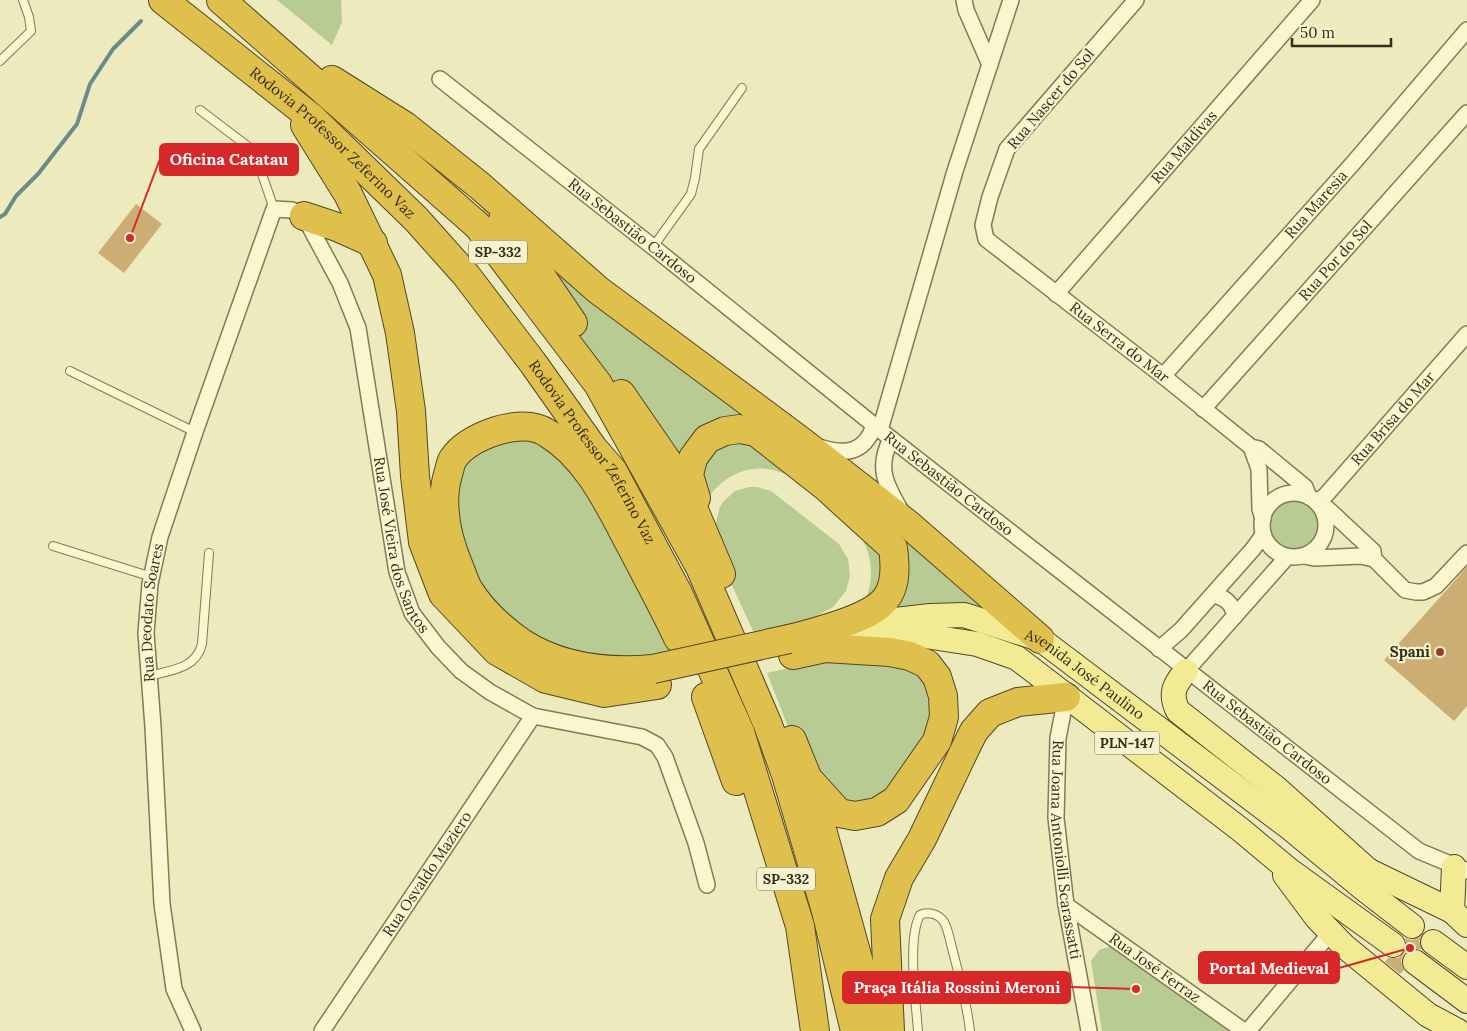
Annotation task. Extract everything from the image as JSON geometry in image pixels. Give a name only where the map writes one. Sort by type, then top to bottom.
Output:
[{"type":"highway","name":"Rodovia Professor Zeferino Vaz","points":[[163,0],[312,118],[416,220],[466,275],[533,363],[592,448],[613,471],[678,593],[740,732],[800,926],[815,1031]]},
{"type":"highway","name":"SP-332","points":[[221,0],[478,226],[598,384],[700,567],[768,726],[786,775],[826,911],[855,1031]]},
{"type":"highway","points":[[257,32],[405,126],[480,186],[598,290],[801,441],[909,525],[1040,639]]},
{"type":"highway","points":[[291,100],[348,194],[387,275],[400,333],[411,412],[415,476],[423,542],[443,594],[497,651],[546,679],[604,693],[658,676],[804,644],[865,616],[885,601],[892,588],[896,574],[893,548],[826,486],[756,432],[740,429],[725,431],[707,439],[693,458],[689,475],[709,536],[710,547]]},
{"type":"highway","points":[[480,186],[683,484],[808,779],[878,1031]]},
{"type":"highway","points":[[304,216],[337,227],[373,243]]},
{"type":"highway","points":[[658,676],[587,667],[556,660],[523,643],[492,618],[469,589],[451,547],[444,512],[446,480],[452,460],[469,444],[491,433],[510,427],[529,426],[547,432],[573,454],[595,481],[666,613],[705,694],[773,896],[790,962],[801,1031]]},
{"type":"highway","points":[[804,644],[890,652],[910,656],[927,664],[937,677],[943,696],[944,717],[938,741],[896,800],[878,812],[855,816],[839,813],[808,779]]},
{"type":"highway","points":[[890,1031],[885,919],[899,878],[922,839],[974,731],[990,713],[1018,702],[1066,697]]},
{"type":"main road","name":"Avenida José Paulino","points":[[804,644],[887,621],[930,616],[964,615],[1040,639],[1290,828],[1412,926]]},
{"type":"main road","name":"Avenida José Paulino","points":[[804,644],[919,634],[977,644],[1017,658],[1267,852],[1393,945]]},
{"type":"main road","points":[[1186,670],[1176,683],[1174,690],[1175,705],[1178,710],[1276,788],[1370,872]]},
{"type":"main road","points":[[1290,828],[1460,918],[1461,869]]},
{"type":"main road","points":[[1267,852],[1317,918],[1344,946],[1428,1015],[1458,1031]]},
{"type":"main road","points":[[1433,942],[1467,967]]},
{"type":"main road","points":[[1416,962],[1467,1001]]},
{"type":"street","points":[[964,0],[966,10],[990,65]]},
{"type":"street","points":[[909,525],[886,484],[882,463],[884,452],[882,432],[955,171],[1011,0]]},
{"type":"street","name":"Rua Nascer do Sol","points":[[986,239],[983,225],[1007,149],[1136,0]]},
{"type":"street","name":"Rua Maldivas","points":[[1056,294],[1312,0]]},
{"type":"street","name":"Rua Maresia","points":[[1163,376],[1355,161],[1467,30]]},
{"type":"street","name":"Rua Sebastião Cardoso","points":[[440,79],[653,247],[882,432],[1419,851],[1461,869]]},
{"type":"street","name":"Rua Por do Sol","points":[[1203,409],[1467,113]]},
{"type":"street","points":[[274,209],[292,210],[304,216]]},
{"type":"street","name":"Rua Deodato Soares","points":[[193,1031],[174,989],[162,904],[146,633],[152,577],[160,537],[274,209]]},
{"type":"street","name":"Rua José Vieira dos Santos","points":[[304,216],[340,283],[358,328],[397,572],[412,613],[438,647],[461,671],[490,692],[533,716],[642,737],[656,745],[665,757],[674,780],[696,843],[707,884]]},
{"type":"street","name":"Rua Serra do Mar","points":[[986,239],[1163,376],[1251,447],[1259,449],[1305,488],[1316,502],[1328,509],[1373,551],[1374,559],[1405,590],[1416,592],[1430,590],[1436,586],[1467,552]]},
{"type":"street","name":"Rua Brisa do Mar","points":[[1316,502],[1325,496],[1467,334]]},
{"type":"street","points":[[801,441],[835,452],[846,452],[857,449],[882,432]]},
{"type":"street","points":[[1251,447],[1260,469],[1260,509],[1263,518],[1264,535],[1272,549],[1287,557],[1361,556],[1374,559]]},
{"type":"street","points":[[1263,518],[1271,504],[1285,494],[1293,493],[1316,502],[1327,524],[1323,540],[1318,547],[1304,556]]},
{"type":"street","points":[[1159,649],[1181,630],[1264,535]]},
{"type":"street","points":[[1186,670],[1287,557]]},
{"type":"street","points":[[1213,595],[1227,600],[1234,610],[1235,616]]},
{"type":"street","name":"Rua Joana Antoniolli Scarassatti","points":[[1066,697],[1058,738],[1056,818],[1066,905],[1089,1031]]},
{"type":"street","name":"Rua Osvaldo Maziero","points":[[322,1031],[533,716]]},
{"type":"street","name":"Rua José Ferraz","points":[[1066,905],[1244,1031]]},
{"type":"street","points":[[1248,1031],[1331,932]]},
{"type":"lane","points":[[0,61],[31,31],[29,17],[23,0]]},
{"type":"lane","points":[[653,247],[691,194],[696,178],[699,149],[742,88]]},
{"type":"lane","points":[[200,110],[254,151],[274,209]]},
{"type":"lane","points":[[70,371],[195,432]]},
{"type":"lane","points":[[53,546],[152,577]]},
{"type":"lane","points":[[149,676],[187,665],[195,661],[200,654],[209,553]]},
{"type":"lane","points":[[918,1031],[913,968],[915,933],[920,915],[927,913],[938,916],[944,922],[947,930],[970,1031]]},
{"type":"green space","points":[[277,0],[341,0],[342,22],[332,45]]},
{"type":"green space","points":[[487,209],[1007,619],[863,606],[870,584],[871,569],[869,554],[863,540],[848,522],[804,486],[778,471],[752,469],[740,472],[718,486],[702,508],[479,210]]},
{"type":"green space","points":[[515,435],[557,445],[616,538],[671,654],[654,659],[563,655],[500,615],[462,555],[454,481],[474,452]]},
{"type":"green space","points":[[749,487],[771,491],[839,544],[848,559],[850,576],[846,591],[833,607],[799,626],[754,633],[716,551],[716,522],[720,507],[735,491]]},
{"type":"green space","points":[[1289,500],[1299,500],[1312,507],[1319,520],[1319,530],[1312,543],[1299,550],[1289,550],[1280,546],[1273,539],[1269,530],[1269,520],[1273,511],[1280,504]]},
{"type":"green space","points":[[893,661],[902,663],[925,679],[936,722],[880,800],[850,805],[806,773],[767,673],[813,663]]},
{"type":"green space","points":[[1112,946],[1234,1031],[1102,1031],[1091,961],[1099,950]]},
{"type":"building","points":[[136,204],[162,224],[124,273],[98,253]]},
{"type":"building","points":[[1467,567],[1467,706],[1454,721],[1384,660]]},
{"type":"building","points":[[1421,936],[1419,941],[1422,949],[1410,949],[1404,953],[1407,946],[1405,938],[1411,940]]},
{"type":"building","points":[[1404,953],[1401,961],[1404,970],[1400,974],[1385,962],[1388,958],[1398,958]]},
{"type":"waterway","points":[[0,217],[5,214],[16,196],[38,174],[77,124],[90,84],[113,49],[141,21]]},
{"type":"place","name":"Oficina Catatau","points":[[130,238]]},
{"type":"place","name":"Spani","points":[[1440,652]]},
{"type":"place","name":"Portal Medieval","points":[[1410,948]]},
{"type":"place","name":"Praça Itália Rossini Meroni","points":[[1136,989]]}]
